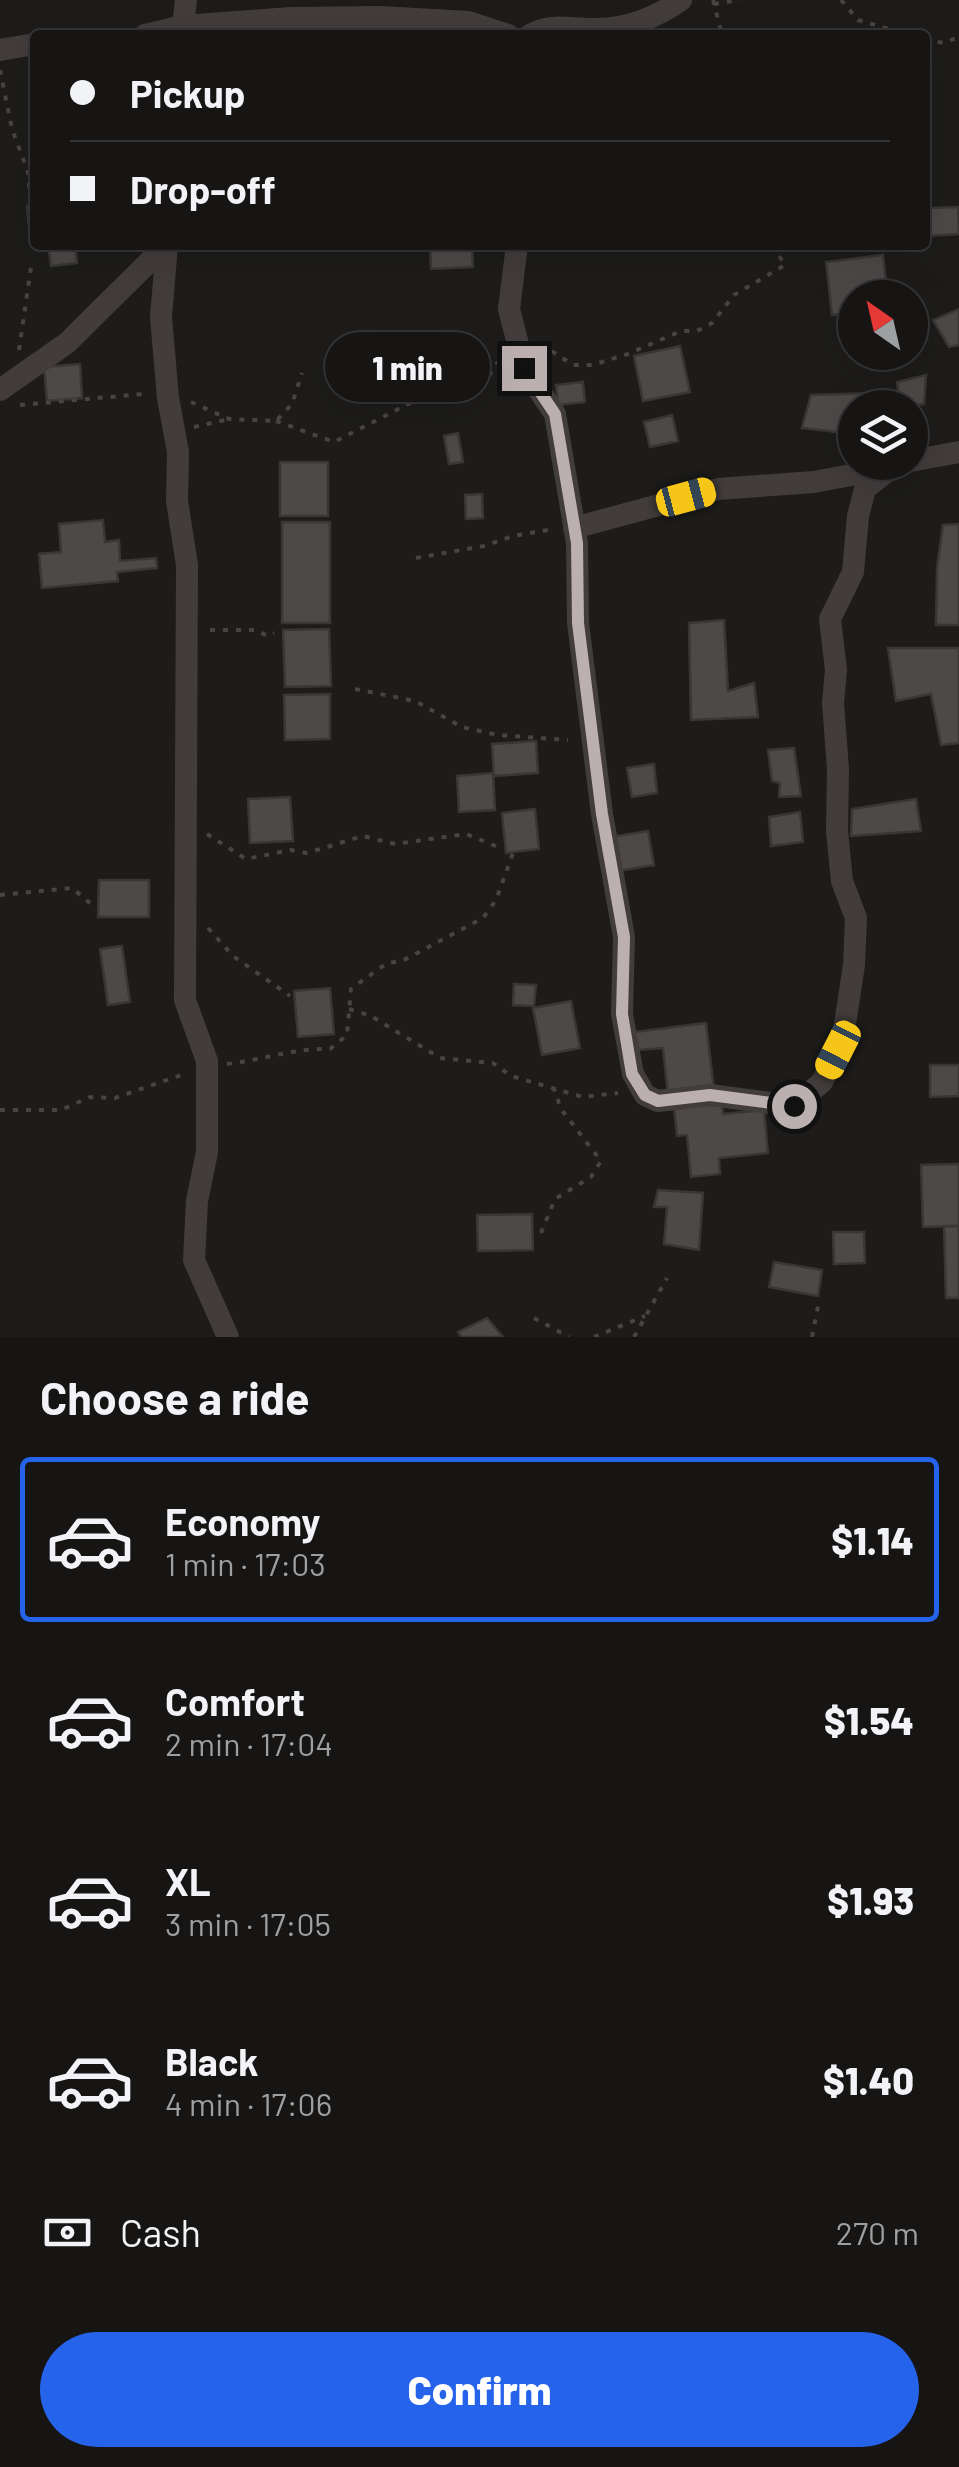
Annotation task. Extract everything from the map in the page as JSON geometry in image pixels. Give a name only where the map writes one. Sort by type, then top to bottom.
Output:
[{"type":"street","points":[[182,30],[186,0]]},
{"type":"street","points":[[538,30],[544,26],[597,30],[657,18],[682,0]]},
{"type":"street","points":[[190,30],[290,18],[381,16],[468,22],[493,30]]},
{"type":"street","points":[[0,50],[30,45]]},
{"type":"street","points":[[8,398],[21,374],[67,343],[161,250]]},
{"type":"street","points":[[166,250],[161,317],[167,394],[178,452],[176,501],[187,565],[185,1000],[207,1066],[207,1152],[197,1201],[194,1260],[228,1337]]},
{"type":"street","points":[[516,250],[509,308],[524,368],[555,414],[574,528],[578,623],[602,814],[624,937],[622,1014],[632,1074],[642,1091],[658,1101],[710,1095],[794,1106],[822,1082],[838,1050],[846,1024],[856,918],[842,881],[837,831],[836,670],[830,620],[853,572],[858,516],[865,489],[877,480]]},
{"type":"street","points":[[928,458],[959,452]]},
{"type":"street","points":[[574,528],[718,488],[814,482],[838,477]]},
{"type":"path","points":[[721,30],[714,2],[740,0]]},
{"type":"path","points":[[841,0],[858,20],[893,30]]},
{"type":"path","points":[[930,40],[943,43],[959,37]]},
{"type":"path","points":[[0,70],[12,129],[28,172],[30,200]]},
{"type":"path","points":[[513,325],[574,364],[592,366],[712,323],[734,295],[785,264],[775,250]]},
{"type":"path","points":[[21,374],[20,338],[31,267]]},
{"type":"path","points":[[174,432],[229,419],[276,421],[334,442],[418,399],[482,386],[499,360]]},
{"type":"path","points":[[276,421],[292,404],[302,373]]},
{"type":"path","points":[[8,398],[91,401],[104,395],[117,398],[167,394],[229,419]]},
{"type":"path","points":[[416,558],[544,530],[574,528]]},
{"type":"path","points":[[186,622],[213,632],[255,630],[268,636],[274,633]]},
{"type":"path","points":[[354,688],[414,702],[462,727],[593,744]]},
{"type":"path","points":[[184,825],[210,834],[246,859],[291,850],[307,854],[363,836],[394,844],[466,834],[503,849]]},
{"type":"path","points":[[0,1110],[61,1110],[90,1097],[115,1098],[207,1066],[259,1061],[302,1048],[330,1049],[347,1035],[351,989],[387,963],[416,954],[482,918],[496,900],[513,854]]},
{"type":"path","points":[[0,894],[72,888],[91,904]]},
{"type":"path","points":[[184,911],[203,921],[233,956],[290,996]]},
{"type":"path","points":[[349,1009],[371,1016],[440,1058],[494,1063],[511,1076],[584,1097],[642,1091]]},
{"type":"path","points":[[541,1233],[556,1199],[591,1177],[601,1162],[561,1109],[554,1089]]},
{"type":"path","points":[[634,1337],[666,1278]]},
{"type":"path","points":[[812,1337],[819,1301]]},
{"type":"path","points":[[594,1337],[645,1316]]},
{"type":"path","points":[[534,1318],[569,1337]]},
{"type":"building","points":[[930,192],[931,208],[958,207],[959,234],[930,236]]},
{"type":"building","points":[[49,250],[76,250],[77,263],[51,266]]},
{"type":"building","points":[[430,250],[472,250],[473,267],[431,269]]},
{"type":"building","points":[[883,255],[886,280],[838,280],[838,314],[832,315],[826,262]]},
{"type":"building","points":[[959,309],[959,345],[949,347],[933,320]]},
{"type":"building","points":[[680,346],[690,392],[643,401],[634,356]]},
{"type":"building","points":[[80,364],[82,398],[47,401],[44,367]]},
{"type":"building","points":[[926,375],[925,390],[898,390],[897,382]]},
{"type":"building","points":[[583,382],[585,402],[558,405],[556,385]]},
{"type":"building","points":[[838,394],[838,432],[802,428],[811,395]]},
{"type":"building","points":[[672,415],[678,441],[650,447],[644,422]]},
{"type":"building","points":[[458,433],[463,462],[449,464],[444,436]]},
{"type":"building","points":[[280,462],[328,462],[328,516],[280,516]]},
{"type":"building","points":[[482,494],[483,518],[466,519],[465,495]]},
{"type":"building","points":[[103,520],[105,542],[119,540],[120,561],[156,558],[157,568],[117,572],[118,581],[42,588],[39,554],[61,552],[59,524]]},
{"type":"building","points":[[282,522],[330,522],[330,623],[282,623]]},
{"type":"building","points":[[959,524],[959,625],[936,625],[943,525]]},
{"type":"building","points":[[724,620],[728,691],[754,683],[758,717],[691,720],[689,623]]},
{"type":"building","points":[[329,629],[331,686],[285,687],[283,630]]},
{"type":"building","points":[[888,648],[959,648],[959,743],[941,745],[931,694],[896,701]]},
{"type":"building","points":[[330,694],[330,739],[285,740],[284,695]]},
{"type":"building","points":[[536,741],[538,773],[494,776],[492,744]]},
{"type":"building","points":[[794,748],[801,796],[779,797],[780,783],[772,781],[768,750]]},
{"type":"building","points":[[654,764],[657,793],[632,797],[627,768]]},
{"type":"building","points":[[493,773],[495,810],[459,812],[457,776]]},
{"type":"building","points":[[290,797],[293,841],[250,843],[248,799]]},
{"type":"building","points":[[916,799],[921,831],[851,836],[852,809]]},
{"type":"building","points":[[535,809],[539,849],[506,853],[502,813]]},
{"type":"building","points":[[800,812],[803,842],[771,846],[769,817]]},
{"type":"building","points":[[648,831],[654,865],[617,871],[611,837]]},
{"type":"building","points":[[99,880],[149,880],[149,917],[98,917]]},
{"type":"building","points":[[122,946],[130,1002],[108,1005],[100,949]]},
{"type":"building","points":[[514,984],[536,985],[534,1006],[513,1005]]},
{"type":"building","points":[[330,988],[334,1034],[298,1037],[294,991]]},
{"type":"building","points":[[571,1001],[580,1048],[542,1055],[533,1008]]},
{"type":"building","points":[[706,1023],[714,1090],[668,1095],[663,1048],[637,1050],[635,1032]]},
{"type":"building","points":[[930,1065],[959,1065],[959,1096],[930,1097]]},
{"type":"building","points":[[722,1103],[723,1114],[764,1110],[768,1153],[719,1158],[720,1174],[691,1177],[687,1135],[677,1136],[674,1107]]},
{"type":"building","points":[[959,1164],[959,1226],[923,1227],[921,1165]]},
{"type":"building","points":[[658,1190],[703,1193],[699,1250],[664,1244],[667,1207],[654,1207]]},
{"type":"building","points":[[532,1214],[533,1250],[478,1251],[477,1215]]},
{"type":"building","points":[[944,1226],[959,1226],[959,1298],[946,1298]]},
{"type":"building","points":[[833,1232],[864,1232],[865,1263],[834,1264]]},
{"type":"building","points":[[774,1262],[822,1270],[818,1296],[769,1287]]},
{"type":"building","points":[[487,1318],[503,1337],[461,1337],[458,1332]]},
{"type":"route","points":[[524,368],[555,414],[577,543],[578,623],[602,814],[624,937],[622,1014],[632,1074],[645,1095],[658,1101],[710,1095],[794,1106]]}]
